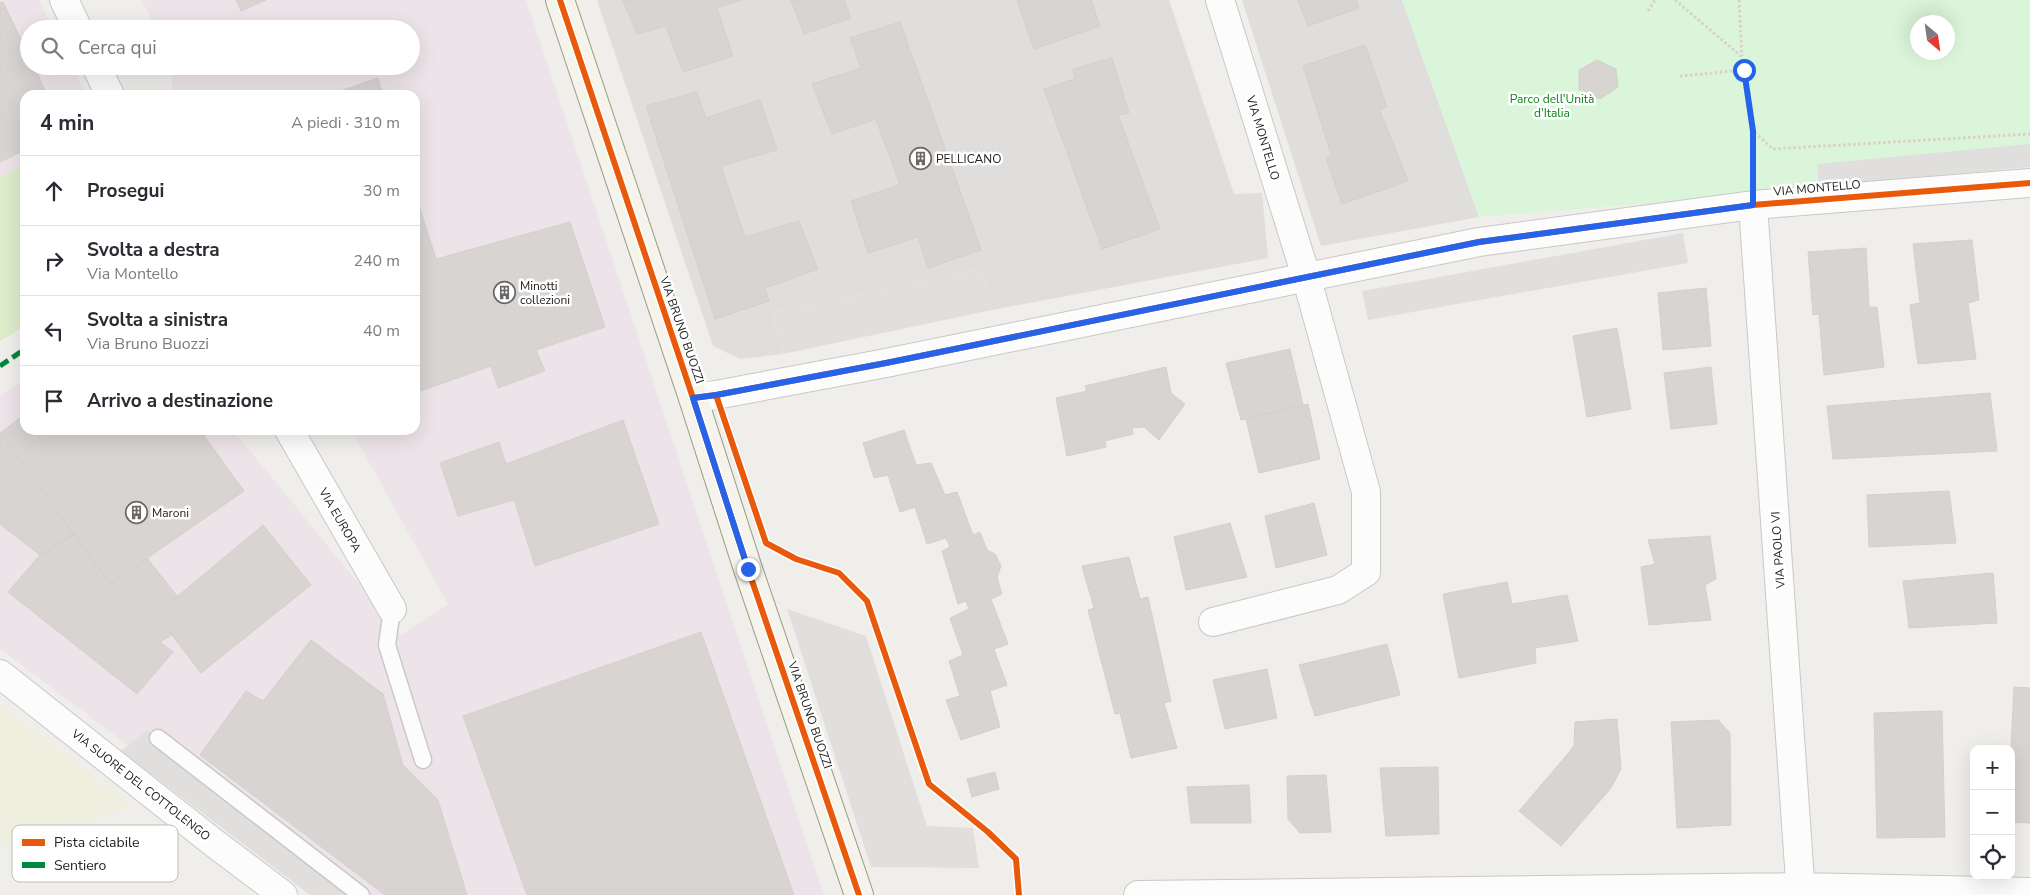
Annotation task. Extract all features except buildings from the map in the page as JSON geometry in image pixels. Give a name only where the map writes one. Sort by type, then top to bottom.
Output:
[{"type":"street","points":[[64,0],[74,20]]},
{"type":"street","name":"VIA BRUNO BUOZZI","points":[[560,0],[748,569],[860,895]]},
{"type":"street","name":"VIA MONTELLO","points":[[1220,0],[1306,276]]},
{"type":"street","points":[[100,75],[108,90]]},
{"type":"street","name":"VIA MONTELLO","points":[[693,398],[886,363],[1479,242],[1753,205],[2030,183]]},
{"type":"street","name":"VIA PAOLO VI","points":[[1753,205],[1801,891]]},
{"type":"street","points":[[1213,622],[1338,590],[1366,572],[1366,492],[1306,276]]},
{"type":"street","name":"VIA EUROPA","points":[[292,435],[392,609]]},
{"type":"street","name":"VIA SUORE DEL COTTOLENGO","points":[[0,674],[283,895]]},
{"type":"street","points":[[1138,895],[1801,891],[2030,892]]},
{"type":"lane","points":[[392,609],[387,645],[423,760]]},
{"type":"lane","points":[[158,738],[361,895]]},
{"type":"path","points":[[1648,12],[1655,0]]},
{"type":"path","points":[[1675,0],[1742,57]]},
{"type":"path","points":[[1739,0],[1742,57],[1753,131],[1753,205]]},
{"type":"path","points":[[1680,76],[1744,70]]},
{"type":"path","points":[[1753,131],[1773,149],[2030,134]]},
{"type":"shaded area","points":[[0,0],[39,0],[49,20],[20,20],[20,75],[76,75],[84,90],[20,90],[20,167],[0,178]]},
{"type":"shaded area","points":[[142,0],[526,0],[824,895],[327,895],[0,649],[0,396],[20,382],[20,435],[237,435],[401,635],[448,604],[354,435],[420,435],[420,90],[172,90],[172,75],[420,75],[420,20],[152,20]]},
{"type":"shaded area","points":[[597,0],[1169,0],[1234,194],[1262,193],[1268,258],[992,310],[982,268],[771,313],[783,354],[740,359],[713,346]]},
{"type":"shaded area","points":[[1242,0],[1402,0],[1479,217],[1321,246]]},
{"type":"shaded area","points":[[2030,144],[2030,167],[1819,186],[1817,164]]},
{"type":"shaded area","points":[[1683,233],[1688,263],[1368,320],[1362,291]]},
{"type":"shaded area","points":[[982,268],[992,310],[783,354],[771,313]]},
{"type":"shaded area","points":[[787,609],[866,636],[927,826],[973,828],[979,868],[871,867]]},
{"type":"shaded area","points":[[147,730],[361,895],[310,895],[121,751]]},
{"type":"green space","name":"Parco dell'Unità d'Italia","points":[[1402,0],[2030,0],[2030,167],[1705,199],[1479,217]]},
{"type":"green space","points":[[20,167],[20,329],[0,341],[0,178]]},
{"type":"green space","points":[[0,704],[132,807],[71,825],[12,825],[12,842],[0,846]]},
{"type":"marked path","points":[[0,366],[20,352]]},
{"type":"cycle path","points":[[560,0],[748,569],[859,895]]},
{"type":"cycle path","points":[[693,398],[886,363],[1479,242],[1753,205],[2030,183]]},
{"type":"cycle path","points":[[716,395],[766,543],[796,559],[839,573],[867,601],[929,784],[988,832],[1016,859],[1019,895]]},
{"type":"place","name":"PELLICANO","points":[[920,159]]},
{"type":"place","name":"Minotti collezioni","points":[[504,293]]},
{"type":"place","name":"Maroni","points":[[136,513]]},
{"type":"route","points":[[748,569],[693,398],[886,363],[1479,242],[1753,205],[1753,131],[1744,70]]}]
